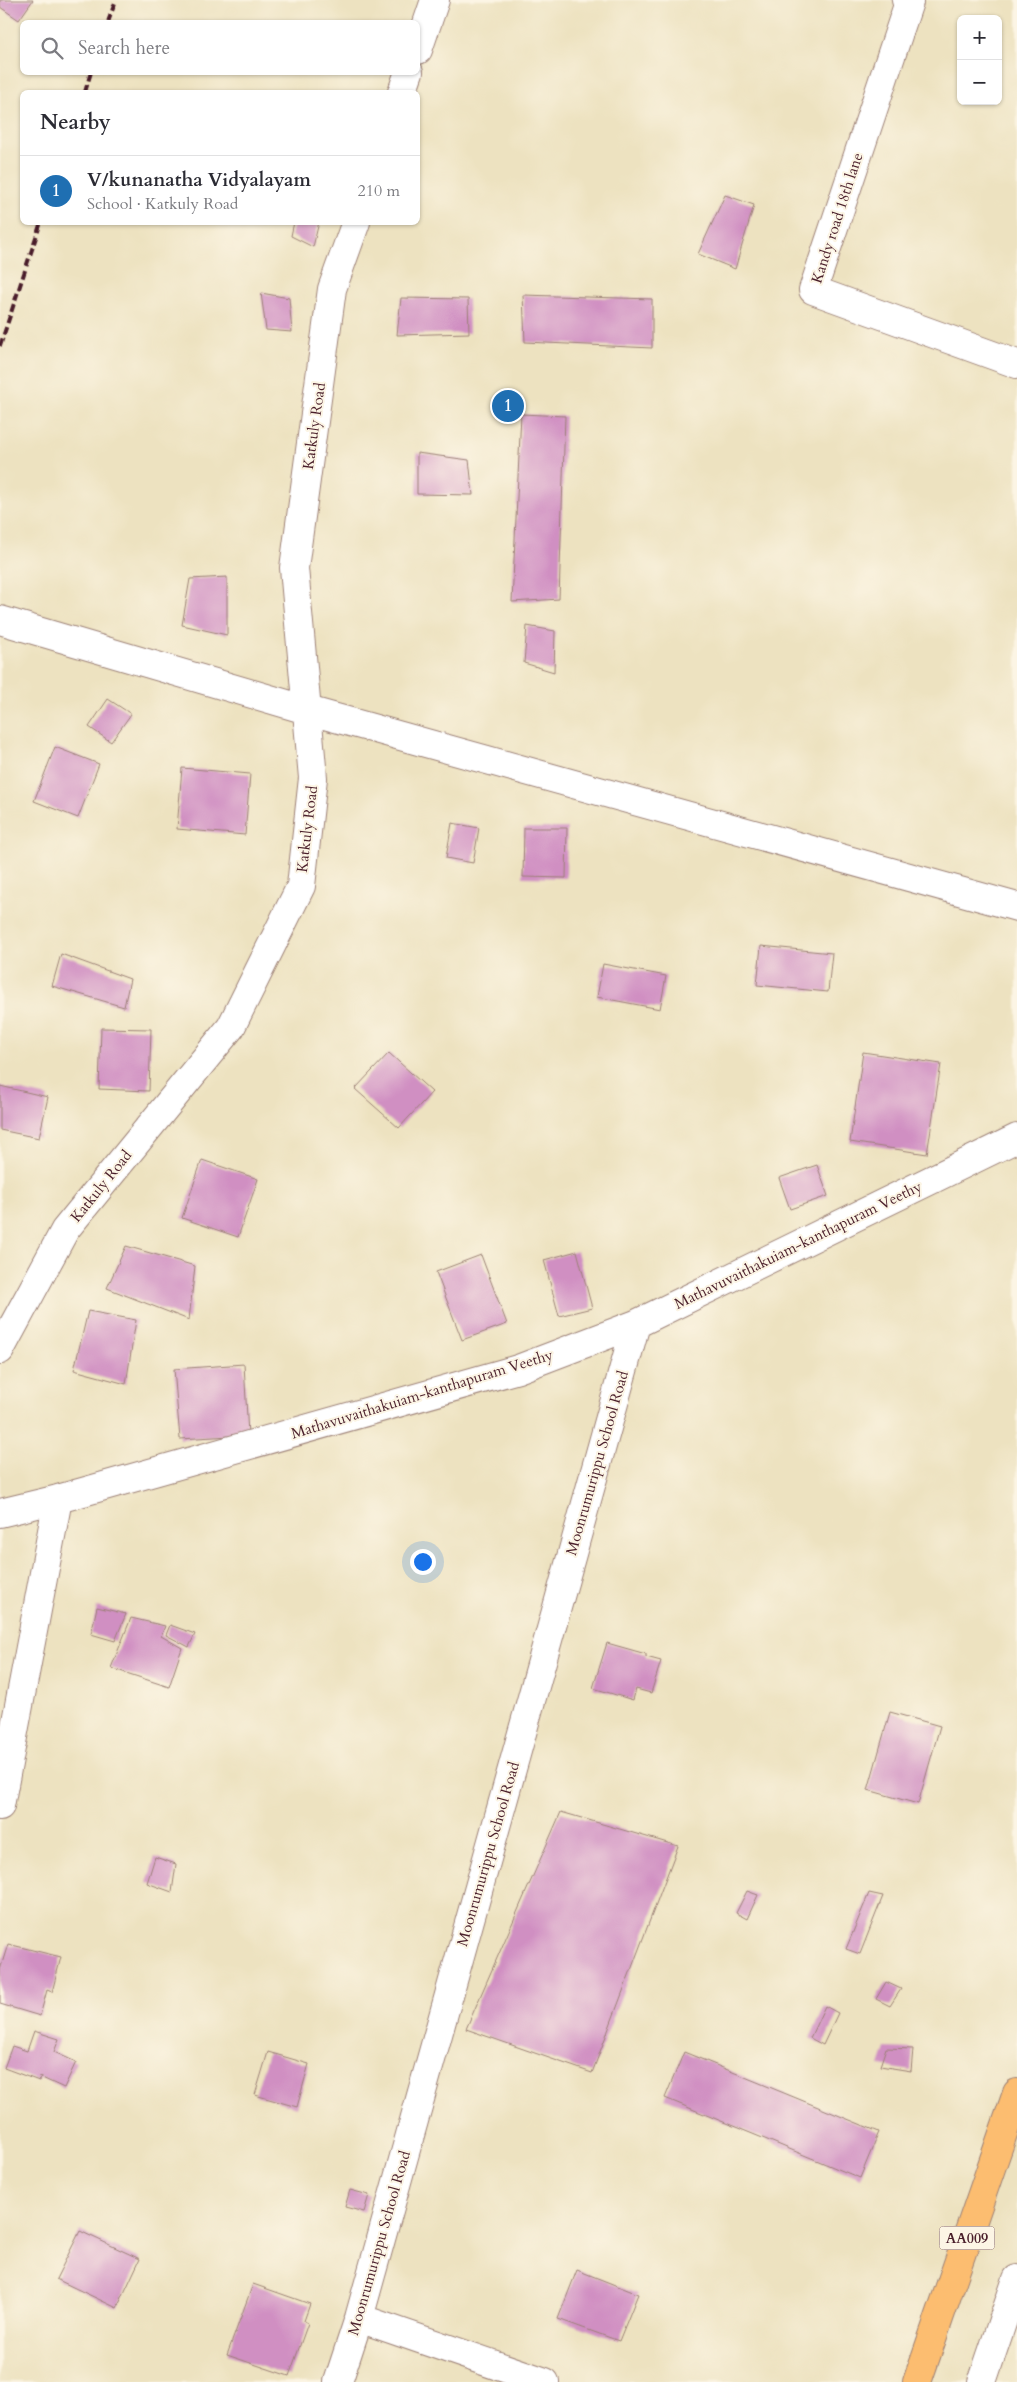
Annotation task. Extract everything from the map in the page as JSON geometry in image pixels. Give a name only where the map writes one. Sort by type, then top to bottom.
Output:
[{"type":"highway","name":"AA009","points":[[916,2382],[1017,2093]]},
{"type":"street","points":[[420,44],[435,0]]},
{"type":"street","name":"Kandy road 18th lane","points":[[908,1],[813,290],[1017,364]]},
{"type":"street","points":[[403,90],[408,75]]},
{"type":"street","name":"Katkuly Road","points":[[0,1350],[65,1230],[231,1027],[301,886],[313,778],[294,568],[332,289],[355,225]]},
{"type":"street","points":[[0,620],[307,710],[1017,907]]},
{"type":"street","name":"Mathavuvaithakuiam-kanthapuram Veethy","points":[[0,1513],[58,1499],[518,1369],[636,1324],[1017,1138]]},
{"type":"street","name":"Moonrumurippu School Road","points":[[338,2382],[359,2318],[636,1324]]},
{"type":"street","points":[[0,1806],[58,1499]]},
{"type":"street","points":[[982,2382],[1017,2279]]},
{"type":"street","points":[[359,2318],[545,2382]]},
{"type":"building","points":[[0,0],[33,0],[19,20],[0,7]]},
{"type":"building","points":[[725,195],[754,205],[735,269],[698,254]]},
{"type":"building","points":[[293,225],[318,225],[313,247],[291,236]]},
{"type":"building","points":[[261,293],[289,298],[292,332],[266,330]]},
{"type":"building","points":[[523,295],[652,299],[652,348],[525,342]]},
{"type":"building","points":[[401,298],[468,299],[469,333],[397,335]]},
{"type":"building","points":[[521,414],[565,416],[559,599],[512,602]]},
{"type":"building","points":[[417,453],[469,460],[473,495],[417,494]]},
{"type":"building","points":[[227,577],[227,635],[182,625],[190,579]]},
{"type":"building","points":[[527,626],[555,631],[554,672],[524,663]]},
{"type":"building","points":[[108,699],[131,714],[111,742],[89,727]]},
{"type":"building","points":[[55,747],[99,764],[78,818],[34,801]]},
{"type":"building","points":[[182,768],[250,774],[245,835],[177,829]]},
{"type":"building","points":[[452,823],[479,828],[473,863],[446,858]]},
{"type":"building","points":[[524,828],[567,828],[566,878],[523,877]]},
{"type":"building","points":[[761,946],[832,953],[828,992],[757,985]]},
{"type":"building","points":[[61,954],[130,979],[124,1007],[52,986]]},
{"type":"building","points":[[603,964],[666,976],[660,1009],[597,997]]},
{"type":"building","points":[[101,1028],[151,1029],[149,1091],[99,1089]]},
{"type":"building","points":[[863,1052],[941,1064],[927,1154],[850,1142]]},
{"type":"building","points":[[389,1053],[432,1092],[399,1128],[355,1089]]},
{"type":"building","points":[[0,1086],[48,1097],[39,1138],[0,1130]]},
{"type":"building","points":[[202,1160],[258,1179],[238,1237],[182,1218]]},
{"type":"building","points":[[817,1165],[828,1196],[790,1209],[779,1178]]},
{"type":"building","points":[[126,1246],[195,1266],[189,1320],[107,1288]]},
{"type":"building","points":[[577,1251],[592,1308],[559,1316],[544,1260]]},
{"type":"building","points":[[481,1255],[507,1324],[462,1340],[436,1272]]},
{"type":"building","points":[[88,1311],[136,1320],[126,1384],[74,1370]]},
{"type":"building","points":[[244,1364],[248,1435],[180,1439],[174,1369]]},
{"type":"building","points":[[97,1607],[126,1614],[115,1641],[91,1634]]},
{"type":"building","points":[[131,1618],[165,1626],[161,1636],[182,1648],[169,1687],[111,1668]]},
{"type":"building","points":[[170,1625],[195,1634],[189,1647],[166,1635]]},
{"type":"building","points":[[607,1643],[646,1654],[646,1657],[661,1661],[651,1693],[636,1689],[633,1700],[593,1688]]},
{"type":"building","points":[[890,1712],[940,1726],[918,1804],[868,1790]]},
{"type":"building","points":[[561,1812],[678,1846],[592,2073],[466,2029]]},
{"type":"building","points":[[155,1857],[176,1864],[172,1892],[147,1883]]},
{"type":"building","points":[[747,1891],[758,1895],[747,1919],[736,1913]]},
{"type":"building","points":[[869,1893],[883,1896],[860,1954],[846,1949]]},
{"type":"building","points":[[8,1944],[61,1957],[52,1992],[47,1990],[40,2016],[0,2004],[0,1970]]},
{"type":"building","points":[[886,1982],[901,1989],[890,2006],[876,1999]]},
{"type":"building","points":[[825,2006],[838,2013],[823,2045],[810,2038]]},
{"type":"building","points":[[34,2031],[59,2039],[54,2052],[76,2062],[64,2088],[40,2077],[39,2081],[4,2068],[12,2046],[27,2051]]},
{"type":"building","points":[[886,2048],[913,2049],[911,2071],[880,2066]]},
{"type":"building","points":[[268,2052],[309,2064],[297,2107],[255,2095]]},
{"type":"building","points":[[684,2052],[879,2132],[860,2178],[665,2098]]},
{"type":"building","points":[[350,2190],[369,2195],[364,2212],[345,2207]]},
{"type":"building","points":[[80,2231],[140,2259],[117,2308],[56,2279]]},
{"type":"building","points":[[577,2270],[638,2294],[619,2341],[558,2319]]},
{"type":"building","points":[[253,2284],[310,2304],[304,2321],[308,2323],[289,2376],[227,2355]]},
{"type":"railway","points":[[109,20],[116,0]]},
{"type":"railway","points":[[86,90],[90,75]]},
{"type":"railway","points":[[0,346],[40,225]]},
{"type":"place","name":"V/kunanatha Vidyalayam","points":[[508,406]]}]
